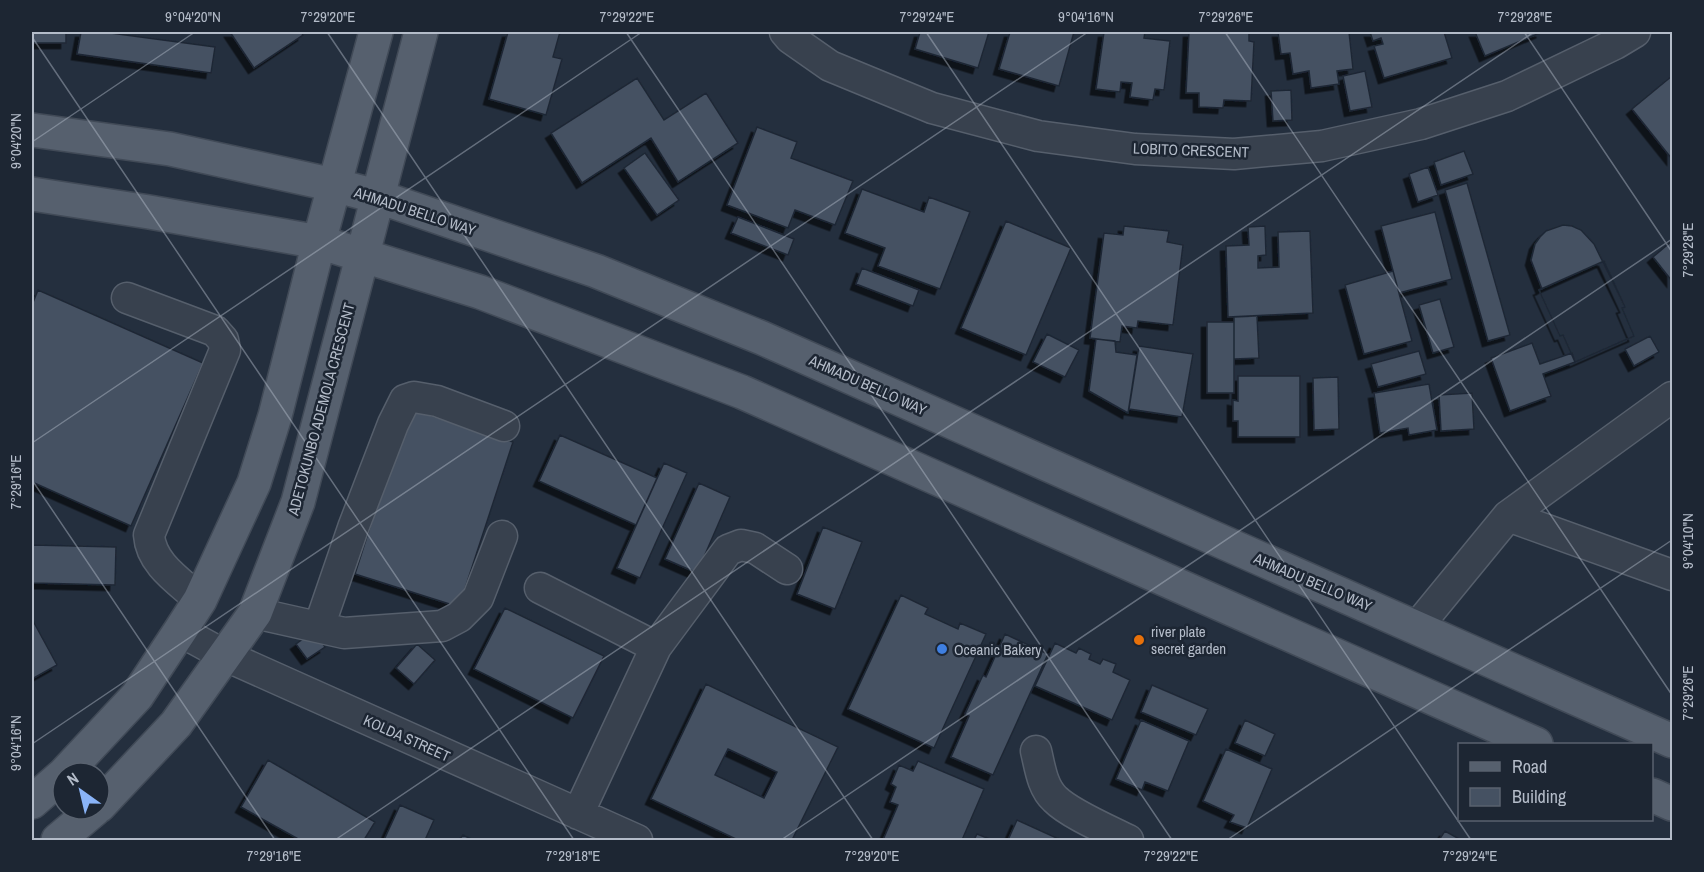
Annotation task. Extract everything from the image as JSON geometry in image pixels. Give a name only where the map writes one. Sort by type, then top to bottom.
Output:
[{"type":"main road","points":[[76,761],[137,696],[200,600],[254,483],[275,416],[334,184],[376,32]]},
{"type":"main road","name":"ADETOKUNBO ADEMOLA CRESCENT","points":[[111,793],[176,724],[255,613],[298,502],[324,410],[421,32]]},
{"type":"main road","name":"AHMADU BELLO WAY","points":[[32,130],[170,149],[334,184],[596,271],[762,338],[1672,741]]},
{"type":"main road","points":[[32,194],[319,242],[480,292],[742,392],[1534,743]]},
{"type":"main road","points":[[32,802],[51,785]]},
{"type":"main road","points":[[1653,795],[1672,804]]},
{"type":"main road","points":[[58,840],[81,821]]},
{"type":"street","name":"LOBITO CRESCENT","points":[[785,32],[830,66],[932,108],[1038,136],[1135,149],[1234,154],[1322,146],[1421,124],[1507,96],[1635,32]]},
{"type":"street","points":[[127,298],[216,331],[223,340],[225,350],[149,535],[150,547],[157,560],[200,600]]},
{"type":"street","points":[[319,627],[353,528],[393,424],[405,400],[414,397],[438,401],[504,426]]},
{"type":"street","points":[[1417,627],[1508,516],[1672,397]]},
{"type":"street","points":[[1508,516],[1672,575]]},
{"type":"street","points":[[255,613],[344,633],[442,626],[459,617],[478,598],[502,536]]},
{"type":"street","points":[[578,814],[656,647],[728,550],[741,545],[754,548],[787,569]]},
{"type":"street","points":[[540,588],[656,647]]},
{"type":"street","name":"KOLDA STREET","points":[[180,631],[226,656],[578,814],[601,834],[636,840]]},
{"type":"street","points":[[1036,751],[1043,780],[1054,798],[1128,840]]},
{"type":"building","points":[[32,32],[66,32],[66,43],[32,43]]},
{"type":"building","points":[[81,32],[103,32],[215,47],[211,73],[77,54]]},
{"type":"building","points":[[230,32],[301,32],[303,35],[254,68]]},
{"type":"building","points":[[508,32],[560,32],[553,57],[562,59],[546,115],[489,99]]},
{"type":"building","points":[[920,32],[989,32],[978,68],[915,49]]},
{"type":"building","points":[[1010,32],[1074,32],[1059,86],[999,69]]},
{"type":"building","points":[[1104,32],[1145,32],[1144,38],[1170,41],[1164,90],[1155,89],[1153,100],[1130,97],[1132,83],[1121,82],[1120,92],[1096,89]]},
{"type":"building","points":[[1189,32],[1249,32],[1249,41],[1254,42],[1251,101],[1224,100],[1223,108],[1199,107],[1199,93],[1186,93]]},
{"type":"building","points":[[1278,32],[1349,32],[1353,69],[1337,71],[1339,84],[1311,88],[1309,71],[1293,74],[1290,53],[1281,54]]},
{"type":"building","points":[[1370,32],[1444,32],[1452,58],[1384,78],[1374,46],[1383,44],[1381,38],[1373,41]]},
{"type":"building","points":[[1475,32],[1542,32],[1485,56]]},
{"type":"building","points":[[1365,71],[1372,107],[1350,111],[1343,76]]},
{"type":"building","points":[[1672,76],[1672,159],[1632,109]]},
{"type":"building","points":[[637,78],[664,120],[706,93],[738,143],[678,182],[651,138],[582,183],[551,133]]},
{"type":"building","points":[[1291,90],[1292,120],[1273,121],[1271,91]]},
{"type":"building","points":[[757,127],[797,142],[791,158],[853,181],[835,225],[795,210],[788,228],[727,205]]},
{"type":"building","points":[[1464,151],[1473,174],[1441,185],[1434,162]]},
{"type":"building","points":[[645,153],[679,200],[657,215],[624,168]]},
{"type":"building","points":[[1428,167],[1438,195],[1418,202],[1409,174]]},
{"type":"building","points":[[1467,183],[1510,335],[1488,341],[1445,190]]},
{"type":"building","points":[[862,189],[924,212],[929,197],[970,212],[940,289],[878,266],[885,248],[845,233]]},
{"type":"building","points":[[1435,212],[1452,279],[1399,293],[1381,226]]},
{"type":"building","points":[[738,217],[794,239],[788,255],[731,233]]},
{"type":"building","points":[[1006,221],[1071,248],[1026,355],[961,328]]},
{"type":"building","points":[[1563,225],[1581,230],[1594,244],[1625,307],[1622,308],[1634,336],[1575,362],[1539,290],[1542,289],[1531,260],[1535,244],[1540,237],[1546,231]]},
{"type":"building","points":[[1124,226],[1169,231],[1167,242],[1183,245],[1173,325],[1138,321],[1137,328],[1122,326],[1120,342],[1090,338],[1104,233],[1123,235]]},
{"type":"building","points":[[1265,226],[1266,255],[1258,256],[1258,268],[1279,267],[1278,232],[1310,231],[1313,313],[1228,317],[1226,246],[1249,245],[1248,227]]},
{"type":"building","points":[[1672,241],[1672,281],[1653,257]]},
{"type":"building","points":[[1604,261],[1625,307],[1622,308],[1634,336],[1575,362],[1539,290]]},
{"type":"building","points":[[862,268],[919,290],[913,306],[856,284]]},
{"type":"building","points":[[1393,271],[1412,341],[1364,354],[1345,285]]},
{"type":"building","points":[[38,290],[203,363],[131,526],[32,482],[32,305]]},
{"type":"building","points":[[1440,299],[1454,347],[1433,353],[1419,305]]},
{"type":"building","points":[[1257,316],[1259,358],[1234,359],[1234,317]]},
{"type":"building","points":[[1207,322],[1234,322],[1234,393],[1207,393]]},
{"type":"building","points":[[1047,334],[1079,350],[1065,377],[1033,362]]},
{"type":"building","points":[[1650,336],[1659,352],[1634,366],[1625,349]]},
{"type":"building","points":[[1096,339],[1115,341],[1116,352],[1137,355],[1128,413],[1089,391]]},
{"type":"building","points":[[1532,343],[1540,364],[1572,353],[1575,362],[1543,374],[1551,396],[1510,411],[1491,358]]},
{"type":"building","points":[[1139,346],[1193,354],[1182,417],[1129,409]]},
{"type":"building","points":[[1419,351],[1426,374],[1378,387],[1371,364]]},
{"type":"building","points":[[1238,376],[1300,376],[1300,437],[1238,437],[1238,421],[1233,421],[1233,400],[1238,401]]},
{"type":"building","points":[[1338,377],[1339,429],[1314,430],[1313,378]]},
{"type":"building","points":[[1429,384],[1437,430],[1409,435],[1408,428],[1380,433],[1374,393]]},
{"type":"building","points":[[1472,393],[1474,429],[1441,431],[1439,395]]},
{"type":"building","points":[[408,408],[513,442],[459,607],[355,574]]},
{"type":"building","points":[[560,435],[657,478],[636,525],[539,481]]},
{"type":"building","points":[[664,463],[687,473],[640,578],[617,568]]},
{"type":"building","points":[[699,483],[730,497],[697,573],[665,559]]},
{"type":"building","points":[[823,527],[862,542],[835,609],[797,594]]},
{"type":"building","points":[[32,545],[116,547],[115,585],[32,583]]},
{"type":"building","points":[[901,595],[928,608],[925,614],[958,629],[960,623],[986,634],[934,748],[848,709]]},
{"type":"building","points":[[505,608],[604,656],[573,718],[474,669]]},
{"type":"building","points":[[32,619],[57,665],[32,679]]},
{"type":"building","points":[[314,631],[325,647],[307,659],[296,644]]},
{"type":"building","points":[[1005,634],[1048,654],[993,775],[951,757],[969,716],[965,714],[983,675],[986,677]]},
{"type":"building","points":[[1055,643],[1076,653],[1079,648],[1091,654],[1089,659],[1100,664],[1103,659],[1116,664],[1113,672],[1130,680],[1112,720],[1035,686]]},
{"type":"building","points":[[417,644],[435,660],[414,684],[396,668]]},
{"type":"building","points":[[706,684],[838,747],[792,840],[738,840],[651,799]],"holes":[[[728,749],[777,772],[764,798],[715,775]]]},
{"type":"building","points":[[1152,685],[1208,709],[1196,735],[1141,712]]},
{"type":"building","points":[[1141,720],[1189,741],[1168,791],[1145,782],[1142,790],[1116,779]]},
{"type":"building","points":[[1245,720],[1275,734],[1265,756],[1235,743]]},
{"type":"building","points":[[1226,749],[1272,769],[1247,828],[1230,822],[1234,815],[1203,801]]},
{"type":"building","points":[[268,760],[375,822],[364,840],[300,840],[241,807]]},
{"type":"building","points":[[918,761],[984,789],[962,840],[883,840],[898,805],[890,802],[896,787],[891,784],[899,765],[913,771]]},
{"type":"building","points":[[400,805],[434,820],[425,840],[384,840]]},
{"type":"building","points":[[1017,820],[1061,840],[1008,840]]},
{"type":"building","points":[[1445,831],[1461,840],[1439,840]]},
{"type":"building","points":[[977,834],[992,840],[974,840]]},
{"type":"building","points":[[463,835],[473,840],[459,840]]},
{"type":"place","name":"river plate secret garden","points":[[1139,640]]},
{"type":"place","name":"Oceanic Bakery","points":[[942,649]]}]
